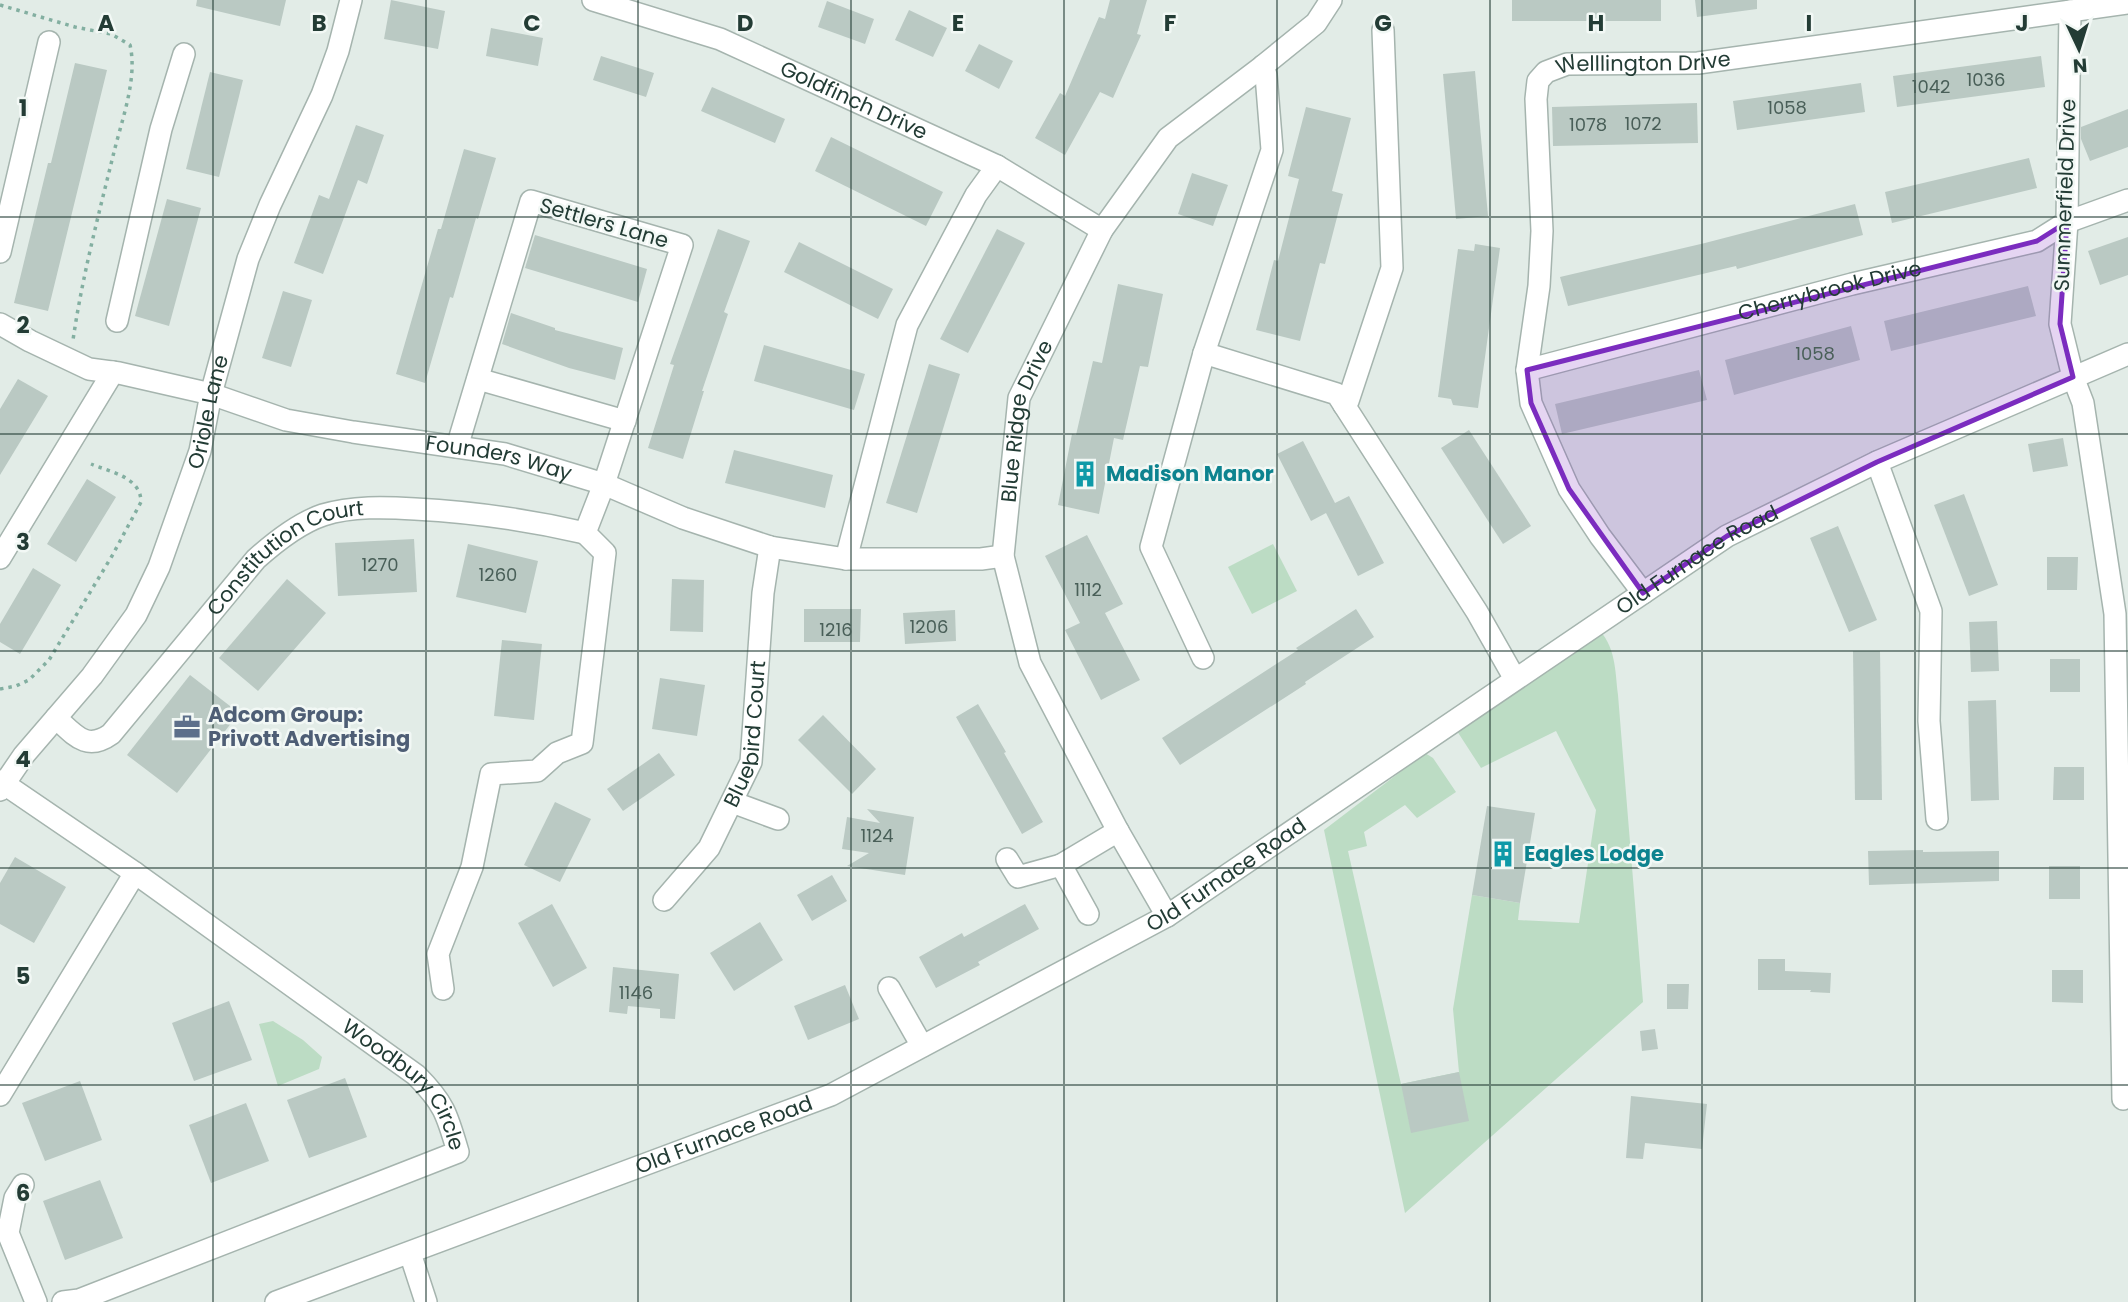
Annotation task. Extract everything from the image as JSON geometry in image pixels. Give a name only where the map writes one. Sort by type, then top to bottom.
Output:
[{"type":"street","name":"Oriole Lane","points":[[1,785],[92,676],[136,615],[159,567],[200,451],[211,394],[248,259],[270,205],[322,95],[352,0]]},
{"type":"street","name":"Goldfinch Drive","points":[[593,0],[720,39],[997,166],[1101,230]]},
{"type":"street","name":"Blue Ridge Drive","points":[[1167,916],[1118,831],[1030,663],[1003,556],[1019,398],[1101,230],[1168,138],[1316,23],[1331,0]]},
{"type":"street","name":"Welllington Drive","points":[[1643,593],[1569,489],[1531,403],[1527,370],[1539,286],[1542,230],[1536,99],[1538,81],[1546,72],[1567,64],[1698,63],[2128,3]]},
{"type":"street","name":"Summerfield Drive","points":[[2070,10],[2067,222],[2060,324],[2073,377],[2083,403],[2115,614],[2123,1099]]},
{"type":"street","points":[[1344,404],[1348,401],[1392,268],[1383,30]]},
{"type":"street","points":[[0,252],[49,42]]},
{"type":"street","points":[[117,321],[161,129],[184,54]]},
{"type":"street","points":[[1203,658],[1151,547],[1204,353],[1272,150],[1263,66]]},
{"type":"street","points":[[846,559],[907,325],[976,195],[997,166]]},
{"type":"street","name":"Cherrybrook Drive","points":[[1527,370],[1852,284],[2037,241],[2067,222],[2128,200]]},
{"type":"street","name":"Settlers Lane","points":[[457,447],[531,201],[682,245],[604,484],[585,533]]},
{"type":"street","name":"Founders Way","points":[[0,324],[89,369],[211,394],[286,420],[505,454],[604,484],[683,517],[770,547],[846,559],[981,559],[1003,556]]},
{"type":"street","points":[[1204,353],[1337,394],[1477,612],[1515,679]]},
{"type":"street","name":"Old Furnace Road","points":[[276,1302],[831,1095],[1167,916],[1727,536],[1877,462],[2128,354]]},
{"type":"street","points":[[0,558],[113,372]]},
{"type":"street","points":[[478,379],[625,421]]},
{"type":"street","points":[[1877,462],[1931,611],[1929,721],[1937,819]]},
{"type":"street","name":"Constitution Court","points":[[56,718],[84,741],[97,742],[111,734],[256,559],[289,534],[321,516],[371,508],[439,510],[532,521],[585,533]]},
{"type":"street","points":[[443,989],[438,954],[472,867],[491,774],[537,771],[557,753],[582,743],[605,553],[585,533]]},
{"type":"street","name":"Bluebird Court","points":[[664,900],[709,848],[751,762],[763,593],[770,547]]},
{"type":"street","name":"Woodbury Circle","points":[[1,785],[135,873],[416,1075],[435,1094],[448,1116],[458,1152],[79,1300],[63,1302]]},
{"type":"street","points":[[732,802],[778,819]]},
{"type":"street","points":[[1007,859],[1018,877],[1060,864],[1118,831]]},
{"type":"street","points":[[1060,864],[1088,914]]},
{"type":"street","points":[[0,1096],[135,873]]},
{"type":"street","points":[[889,988],[922,1046]]},
{"type":"street","points":[[23,1185],[15,1198],[8,1233],[36,1302]]},
{"type":"street","points":[[410,1253],[426,1302]]},
{"type":"path","points":[[0,5],[75,27],[111,34],[130,46],[132,55],[130,89],[97,221],[72,345]]},
{"type":"path","points":[[0,689],[29,680],[49,660],[118,546],[141,502],[141,493],[135,484],[91,464]]},
{"type":"highlighted area","points":[[2067,222],[2060,324],[2073,377],[1877,462],[1727,536],[1643,593],[1569,489],[1531,403],[1527,370],[2037,241]]},
{"type":"green space","points":[[1273,544],[1297,591],[1252,614],[1228,567]]},
{"type":"green space","points":[[1596,627],[1611,650],[1615,667],[1643,1002],[1405,1213],[1324,830],[1425,753],[1433,758],[1456,792],[1417,818],[1405,805],[1364,832],[1367,846],[1348,851],[1401,1084],[1459,1072],[1453,1009],[1472,895],[1520,903],[1518,920],[1579,923],[1596,810],[1556,731],[1481,768],[1457,731]]},
{"type":"green space","points":[[273,1021],[303,1040],[322,1057],[319,1069],[278,1086],[259,1024]]},
{"type":"building","points":[[197,0],[286,0],[280,26],[196,6]]},
{"type":"building","points":[[391,0],[445,11],[438,49],[384,39]]},
{"type":"building","points":[[1110,0],[1147,0],[1137,34],[1141,35],[1113,98],[1100,92],[1065,155],[1035,138],[1060,93],[1065,96],[1099,17],[1105,19]]},
{"type":"building","points":[[1512,0],[1661,0],[1661,21],[1512,21]]},
{"type":"building","points":[[1695,0],[1757,0],[1757,9],[1697,17]]},
{"type":"building","points":[[827,1],[874,19],[865,44],[818,27]]},
{"type":"building","points":[[909,10],[947,28],[933,57],[895,40]]},
{"type":"building","points":[[491,28],[543,38],[538,66],[486,56]]},
{"type":"building","points":[[979,44],[1013,61],[999,89],[965,71]]},
{"type":"building","points":[[601,56],[654,73],[646,97],[593,80]]},
{"type":"building","points":[[2041,56],[2045,87],[1897,107],[1893,76]]},
{"type":"building","points":[[75,63],[107,70],[48,311],[14,303]]},
{"type":"building","points":[[1475,71],[1488,216],[1456,219],[1443,74]]},
{"type":"building","points":[[210,72],[243,80],[219,177],[186,169]]},
{"type":"building","points":[[1861,83],[1865,112],[1737,130],[1733,101]]},
{"type":"building","points":[[712,87],[785,119],[775,143],[701,111]]},
{"type":"building","points":[[1697,103],[1698,143],[1553,146],[1552,107]]},
{"type":"building","points":[[1306,107],[1351,118],[1332,191],[1343,194],[1325,264],[1320,263],[1300,341],[1256,330],[1274,260],[1278,261],[1299,179],[1288,176]]},
{"type":"building","points":[[2128,109],[2128,147],[2090,161],[2081,139],[2081,127]]},
{"type":"building","points":[[356,125],[384,135],[367,184],[358,180],[323,274],[294,263],[319,195],[329,199]]},
{"type":"building","points":[[831,137],[943,192],[926,226],[815,171]]},
{"type":"building","points":[[464,149],[496,158],[425,383],[396,374]]},
{"type":"building","points":[[2029,158],[2037,188],[1892,223],[1885,192]]},
{"type":"building","points":[[1192,173],[1228,185],[1213,226],[1178,214]]},
{"type":"building","points":[[167,199],[201,208],[169,326],[135,316]]},
{"type":"building","points":[[1855,204],[1863,235],[1737,269],[1736,266],[1568,306],[1560,277]]},
{"type":"building","points":[[718,229],[750,241],[724,312],[728,314],[683,459],[648,448],[674,365],[670,364]]},
{"type":"building","points":[[997,229],[1025,243],[968,353],[940,339]]},
{"type":"building","points":[[535,235],[647,269],[638,302],[525,268]]},
{"type":"building","points":[[2128,237],[2128,275],[2100,285],[2088,251]]},
{"type":"building","points":[[799,242],[893,289],[878,319],[784,272]]},
{"type":"building","points":[[1475,244],[1500,248],[1478,408],[1453,405],[1451,399],[1438,397],[1458,249],[1474,251]]},
{"type":"building","points":[[1118,284],[1163,294],[1148,367],[1140,366],[1123,440],[1114,438],[1099,514],[1058,505],[1072,434],[1076,435],[1093,361],[1102,363]]},
{"type":"building","points":[[2028,286],[2036,316],[1891,351],[1884,321]]},
{"type":"building","points":[[283,291],[312,300],[291,367],[262,358]]},
{"type":"building","points":[[511,313],[555,330],[623,348],[615,380],[569,368],[502,344]]},
{"type":"building","points":[[1851,326],[1860,360],[1734,395],[1725,360]]},
{"type":"building","points":[[764,345],[865,374],[854,410],[754,381]]},
{"type":"building","points":[[929,364],[960,374],[917,513],[886,503]]},
{"type":"building","points":[[1699,370],[1707,400],[1562,434],[1555,404]]},
{"type":"building","points":[[18,379],[48,396],[0,475],[0,409]]},
{"type":"building","points":[[1469,430],[1531,526],[1503,544],[1441,448]]},
{"type":"building","points":[[2063,438],[2068,466],[2033,472],[2028,444]]},
{"type":"building","points":[[1303,441],[1335,503],[1349,496],[1384,563],[1358,576],[1326,513],[1311,521],[1277,454]]},
{"type":"building","points":[[734,450],[833,475],[825,508],[725,483]]},
{"type":"building","points":[[87,479],[116,497],[76,562],[47,544]]},
{"type":"building","points":[[1964,494],[1998,585],[1969,596],[1934,505]]},
{"type":"building","points":[[1838,526],[1877,620],[1849,632],[1810,538]]},
{"type":"building","points":[[1087,535],[1123,604],[1105,613],[1140,680],[1101,700],[1065,630],[1080,623],[1045,556]]},
{"type":"building","points":[[414,539],[417,592],[338,596],[335,543]]},
{"type":"building","points":[[468,544],[538,561],[526,613],[456,597]]},
{"type":"building","points":[[2047,557],[2078,557],[2077,590],[2047,590]]},
{"type":"building","points":[[33,568],[61,585],[20,654],[0,642],[0,624]]},
{"type":"building","points":[[287,579],[326,613],[258,691],[219,658]]},
{"type":"building","points":[[672,579],[704,580],[703,632],[670,631]]},
{"type":"building","points":[[804,609],[861,609],[860,642],[804,642]]},
{"type":"building","points":[[1356,609],[1374,637],[1180,765],[1162,738]]},
{"type":"building","points":[[955,610],[956,641],[905,644],[903,613]]},
{"type":"building","points":[[1997,621],[1999,671],[1971,672],[1969,622]]},
{"type":"building","points":[[502,640],[542,644],[534,720],[494,716]]},
{"type":"building","points":[[1853,651],[1880,651],[1882,800],[1855,800]]},
{"type":"building","points":[[2050,659],[2080,659],[2080,692],[2050,692]]},
{"type":"building","points":[[190,675],[239,713],[177,793],[127,755]]},
{"type":"building","points":[[660,678],[705,685],[697,736],[652,729]]},
{"type":"building","points":[[1996,700],[1999,800],[1971,801],[1968,701]]},
{"type":"building","points":[[978,704],[1043,822],[1022,834],[956,717]]},
{"type":"building","points":[[823,715],[876,769],[852,794],[798,740]]},
{"type":"building","points":[[659,753],[675,775],[623,811],[607,789]]},
{"type":"building","points":[[2054,767],[2084,767],[2084,800],[2053,800]]},
{"type":"building","points":[[555,802],[591,819],[560,882],[524,865]]},
{"type":"building","name":"Eagles Lodge","points":[[1487,806],[1535,813],[1520,903],[1472,895]]},
{"type":"building","points":[[867,809],[914,817],[905,875],[847,866],[869,853],[842,849],[847,817],[880,823]]},
{"type":"building","points":[[1868,851],[1999,851],[1999,881],[1869,885]]},
{"type":"building","points":[[15,857],[66,887],[34,943],[0,924],[0,883]]},
{"type":"building","points":[[2049,866],[2080,866],[2080,899],[2049,899]]},
{"type":"building","points":[[832,875],[847,901],[812,921],[797,895]]},
{"type":"building","points":[[552,904],[587,968],[553,987],[518,923]]},
{"type":"building","points":[[1025,904],[1039,929],[936,988],[919,957],[962,933],[964,937]]},
{"type":"building","points":[[760,922],[783,960],[734,991],[710,953]]},
{"type":"building","points":[[1758,959],[1785,959],[1785,971],[1831,973],[1830,993],[1810,992],[1811,990],[1758,990]]},
{"type":"building","points":[[613,967],[679,974],[675,1019],[660,1018],[660,1009],[628,1006],[627,1014],[609,1012]]},
{"type":"building","points":[[2052,970],[2083,970],[2083,1003],[2052,1002]]},
{"type":"building","points":[[1667,984],[1689,984],[1688,1009],[1667,1009]]},
{"type":"building","points":[[845,985],[859,1019],[808,1040],[794,1006]]},
{"type":"building","points":[[229,1001],[252,1060],[194,1081],[172,1023]]},
{"type":"building","points":[[1655,1029],[1658,1049],[1642,1051],[1640,1031]]},
{"type":"building","points":[[1459,1072],[1469,1121],[1411,1133],[1401,1084]]},
{"type":"building","points":[[345,1078],[367,1137],[309,1158],[287,1100]]},
{"type":"building","points":[[80,1081],[102,1140],[45,1161],[22,1103]]},
{"type":"building","points":[[1631,1096],[1707,1104],[1702,1149],[1645,1143],[1643,1159],[1626,1158]]},
{"type":"building","points":[[246,1103],[269,1161],[211,1183],[189,1125]]},
{"type":"building","points":[[100,1180],[123,1238],[65,1260],[43,1201]]},
{"type":"place","name":"Madison Manor","points":[[1085,474]]},
{"type":"place","name":"Adcom Group: Privott Advertising","points":[[187,727]]},
{"type":"place","name":"Eagles Lodge","points":[[1503,854]]}]
